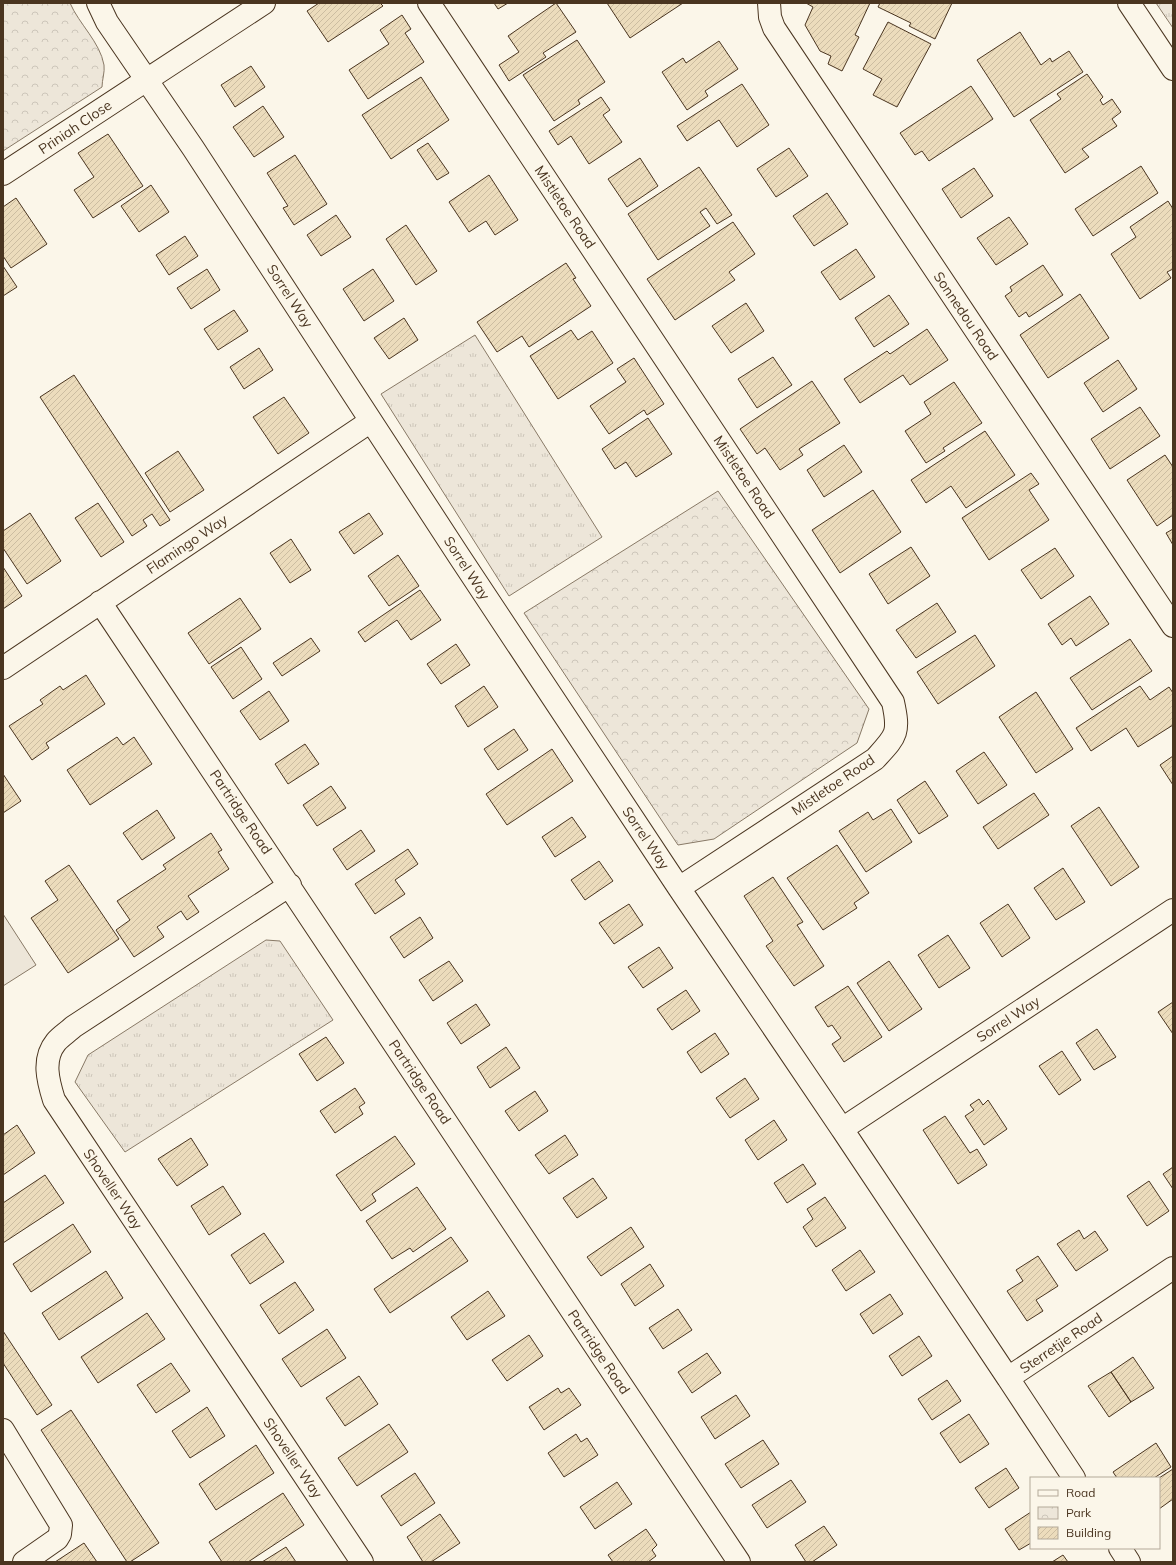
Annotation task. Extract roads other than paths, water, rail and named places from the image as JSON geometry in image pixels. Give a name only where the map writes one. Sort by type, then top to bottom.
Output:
[{"type":"street","name":"Sorrel Way","points":[[98,3],[107,22],[147,79],[679,888],[1008,1378]]},
{"type":"street","name":"Priniah Close","points":[[3,174],[264,3]]},
{"type":"street","name":"Mistletoe Road","points":[[429,3],[893,702],[897,720],[897,728],[893,739],[875,759],[679,888]]},
{"type":"street","name":"Sonnedou Road","points":[[769,3],[770,17],[774,28],[1173,626]]},
{"type":"street","points":[[1129,3],[1173,69]]},
{"type":"street","name":"Flamingo Way","points":[[3,668],[372,421]]},
{"type":"street","name":"Partridge Road","points":[[100,602],[290,885],[738,1562]]},
{"type":"street","name":"Shoveller Way","points":[[290,885],[73,1027],[56,1042],[49,1056],[47,1071],[48,1083],[54,1100],[362,1562]]},
{"type":"street","name":"Sorrel Way","points":[[842,1129],[1173,910]]},
{"type":"street","name":"Sterretjie Road","points":[[1073,1477],[1008,1378],[1173,1268]]},
{"type":"street","points":[[3,1430],[60,1521],[61,1530],[57,1539],[24,1562]]},
{"type":"street","points":[[1121,1549],[1129,1562]]}]
